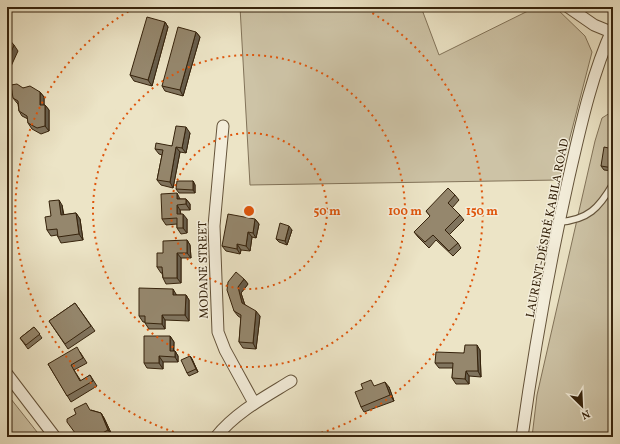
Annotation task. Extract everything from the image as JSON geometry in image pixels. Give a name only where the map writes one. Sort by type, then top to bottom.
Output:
[{"type":"street","points":[[568,7],[594,26],[612,30]]},
{"type":"street","name":"LAURENT-DÉSIRÉ KABILA ROAD","points":[[522,437],[530,380],[559,222],[593,79],[612,30]]},
{"type":"street","name":"MODANE STREET","points":[[222,126],[214,226],[218,332],[225,350],[254,403]]},
{"type":"street","points":[[7,374],[55,437]]},
{"type":"street","points":[[216,437],[231,421],[254,403],[291,381]]},
{"type":"lane","points":[[559,222],[576,220],[601,204],[613,184]]},
{"type":"shaded area","points":[[240,7],[421,7],[439,55],[536,7],[555,7],[585,36],[592,52],[559,180],[250,185]]},
{"type":"shaded area","points":[[613,111],[613,316],[611,321],[613,324],[613,437],[532,437],[537,395],[595,141],[602,118]]},
{"type":"shaded area","points":[[7,394],[41,437],[7,437]]},
{"type":"building","points":[[147,17],[165,22],[148,80],[130,75]]},
{"type":"building","points":[[178,27],[196,32],[180,90],[162,86]]},
{"type":"building","points":[[7,37],[14,45],[7,61]]},
{"type":"building","points":[[17,84],[23,88],[30,86],[40,92],[40,105],[45,105],[45,126],[37,128],[28,123],[27,116],[19,111],[18,101],[13,98],[11,85]]},
{"type":"building","points":[[176,126],[186,127],[182,148],[176,147],[170,182],[157,180],[163,150],[155,149],[156,143],[172,146]]},
{"type":"building","points":[[604,147],[613,149],[613,168],[601,166]]},
{"type":"building","points":[[177,181],[193,181],[193,190],[176,189]]},
{"type":"building","points":[[448,188],[455,195],[448,203],[460,215],[445,230],[458,243],[449,251],[433,235],[425,242],[414,232],[430,216],[426,211]]},
{"type":"building","points":[[177,193],[177,199],[186,199],[186,204],[177,205],[177,214],[183,214],[183,228],[177,228],[177,218],[162,219],[161,194]]},
{"type":"building","points":[[59,200],[61,215],[76,213],[79,234],[58,237],[57,229],[47,230],[45,217],[51,216],[49,201]]},
{"type":"building","points":[[228,214],[255,219],[253,233],[248,232],[246,246],[237,244],[237,249],[222,246]]},
{"type":"building","points":[[280,223],[289,226],[285,241],[276,239]]},
{"type":"building","points":[[187,240],[187,253],[177,253],[177,278],[163,278],[162,267],[157,267],[157,253],[163,253],[163,241]]},
{"type":"building","points":[[236,272],[244,279],[238,287],[242,303],[256,311],[253,343],[239,342],[241,315],[234,311],[227,290],[228,282]]},
{"type":"building","points":[[139,288],[173,289],[173,295],[186,295],[185,315],[162,315],[162,324],[145,323],[145,316],[139,316]]},
{"type":"building","points":[[75,303],[91,326],[65,344],[49,321]]},
{"type":"building","points":[[34,327],[40,334],[26,345],[20,338]]},
{"type":"building","points":[[144,336],[170,336],[170,351],[175,351],[175,357],[159,356],[159,363],[144,363]]},
{"type":"building","points":[[465,345],[477,345],[478,371],[466,371],[465,379],[452,378],[453,363],[435,363],[436,352],[464,353]]},
{"type":"building","points":[[77,347],[83,358],[71,365],[80,381],[90,375],[93,381],[67,396],[48,364]]},
{"type":"building","points":[[190,356],[196,369],[187,373],[181,360]]},
{"type":"building","points":[[371,380],[374,386],[385,382],[390,395],[361,407],[355,392],[363,389],[361,384]]},
{"type":"building","points":[[86,403],[90,410],[101,413],[108,430],[95,437],[93,434],[88,437],[78,437],[67,422],[67,419],[76,414],[74,409]]}]
